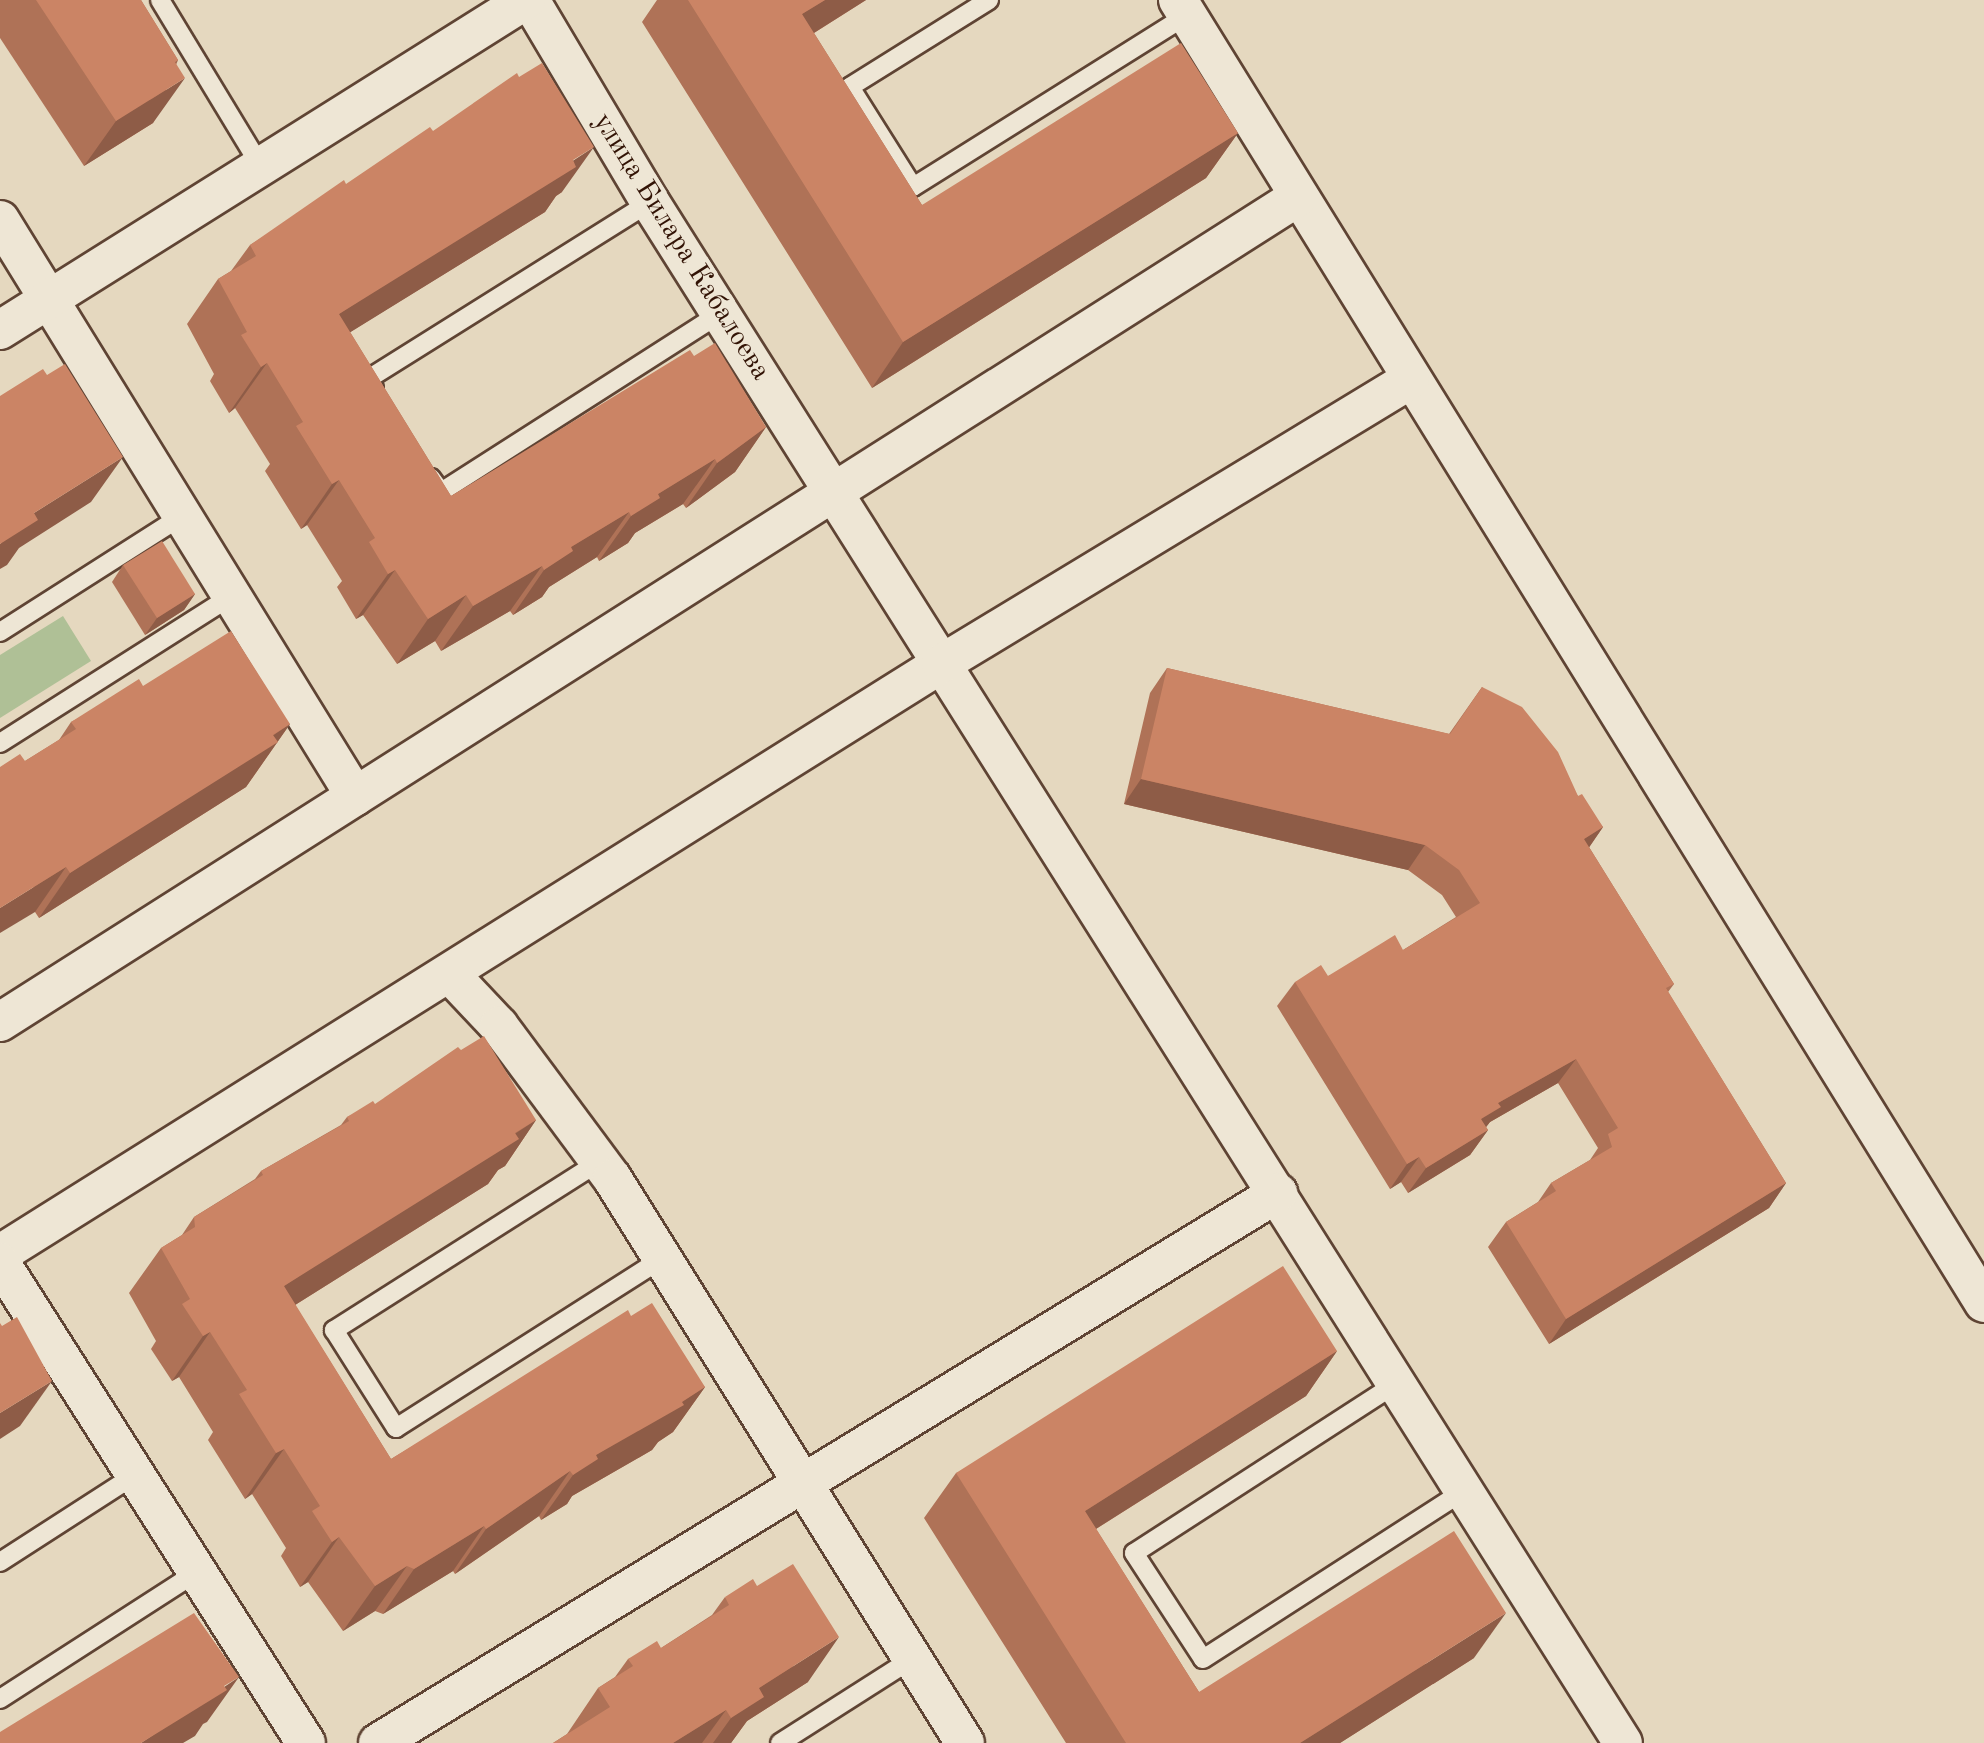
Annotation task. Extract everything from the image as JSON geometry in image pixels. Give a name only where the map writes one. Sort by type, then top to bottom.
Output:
[{"type":"street","points":[[0,330],[528,0]]},
{"type":"street","name":"улица Билара Кабалоева","points":[[528,0],[650,202],[1623,1743]]},
{"type":"street","points":[[1182,8],[1984,1303]]},
{"type":"street","points":[[0,1022],[1298,198]]},
{"type":"street","points":[[0,220],[355,796]]},
{"type":"street","points":[[306,1743],[0,1258],[941,664],[1410,380]]},
{"type":"street","points":[[450,974],[499,1026],[599,1162],[966,1743]]},
{"type":"street","points":[[378,1743],[1278,1193]]},
{"type":"lane","points":[[160,0],[260,166]]},
{"type":"lane","points":[[989,0],[850,87],[914,187],[1182,8]]},
{"type":"lane","points":[[389,411],[368,378],[650,202]]},
{"type":"lane","points":[[420,460],[440,492],[721,313]]},
{"type":"lane","points":[[0,632],[182,516]]},
{"type":"lane","points":[[0,743],[232,596]]},
{"type":"lane","points":[[599,1162],[334,1330],[396,1428],[662,1260]]},
{"type":"lane","points":[[1397,1383],[1134,1552],[1203,1659],[1464,1490]]},
{"type":"lane","points":[[0,1562],[136,1475]]},
{"type":"lane","points":[[0,1699],[197,1572]]},
{"type":"lane","points":[[780,1743],[912,1659]]},
{"type":"green space","points":[[63,616],[91,661],[0,718],[0,655]]},
{"type":"building","points":[[36,0],[141,0],[185,78],[116,121]]},
{"type":"building","points":[[688,0],[825,0],[802,14],[922,205],[1181,43],[1238,133],[903,342]]},
{"type":"building","points":[[542,63],[594,147],[573,160],[576,167],[339,314],[451,496],[690,350],[694,356],[715,343],[766,427],[717,463],[715,459],[658,494],[660,498],[631,516],[629,512],[571,547],[573,551],[544,570],[542,566],[473,606],[466,595],[428,619],[395,570],[388,574],[369,542],[375,538],[339,480],[332,484],[296,426],[303,422],[267,363],[261,367],[241,335],[247,332],[218,279],[256,256],[250,245],[344,180],[346,184],[517,73],[519,77]]},
{"type":"building","points":[[65,364],[123,457],[34,513],[38,520],[0,544],[0,396],[43,369],[47,375]]},
{"type":"building","points":[[162,541],[195,594],[157,618],[123,565]]},
{"type":"building","points":[[231,631],[290,724],[273,735],[278,742],[70,873],[66,867],[0,908],[0,767],[20,754],[25,761],[76,729],[71,722],[139,679],[143,686]]},
{"type":"building","points":[[1167,668],[1450,734],[1482,687],[1522,707],[1558,752],[1578,796],[1582,794],[1603,827],[1584,839],[1674,984],[1666,988],[1786,1183],[1566,1319],[1506,1222],[1556,1191],[1551,1183],[1612,1147],[1608,1134],[1618,1128],[1576,1059],[1498,1103],[1501,1107],[1481,1119],[1488,1130],[1426,1168],[1419,1157],[1407,1164],[1295,982],[1321,965],[1328,976],[1395,935],[1403,950],[1480,903],[1459,870],[1425,845],[1141,779]]},
{"type":"building","points":[[484,1036],[536,1120],[515,1133],[519,1139],[284,1286],[391,1459],[628,1310],[631,1316],[652,1303],[705,1387],[682,1402],[684,1405],[596,1455],[598,1459],[573,1475],[570,1471],[486,1529],[484,1526],[414,1569],[407,1566],[375,1586],[339,1537],[332,1542],[312,1511],[320,1506],[284,1449],[276,1453],[239,1394],[247,1390],[210,1332],[203,1336],[182,1304],[190,1299],[161,1248],[195,1227],[194,1217],[263,1175],[261,1171],[349,1121],[347,1117],[373,1101],[375,1104],[458,1047],[461,1050]]},
{"type":"building","points":[[1283,1266],[1337,1351],[1085,1511],[1199,1692],[1454,1531],[1506,1613],[1300,1743],[1126,1743],[956,1473]]},
{"type":"building","points":[[17,1317],[52,1381],[0,1413],[0,1323],[2,1326]]},
{"type":"building","points":[[793,1564],[839,1637],[759,1688],[764,1697],[731,1718],[726,1710],[673,1743],[553,1743],[610,1707],[598,1688],[633,1666],[628,1659],[657,1641],[661,1648],[729,1605],[725,1597],[753,1579],[757,1586]]},
{"type":"building","points":[[194,1613],[239,1677],[224,1686],[227,1690],[141,1743],[0,1743],[0,1732]]}]
